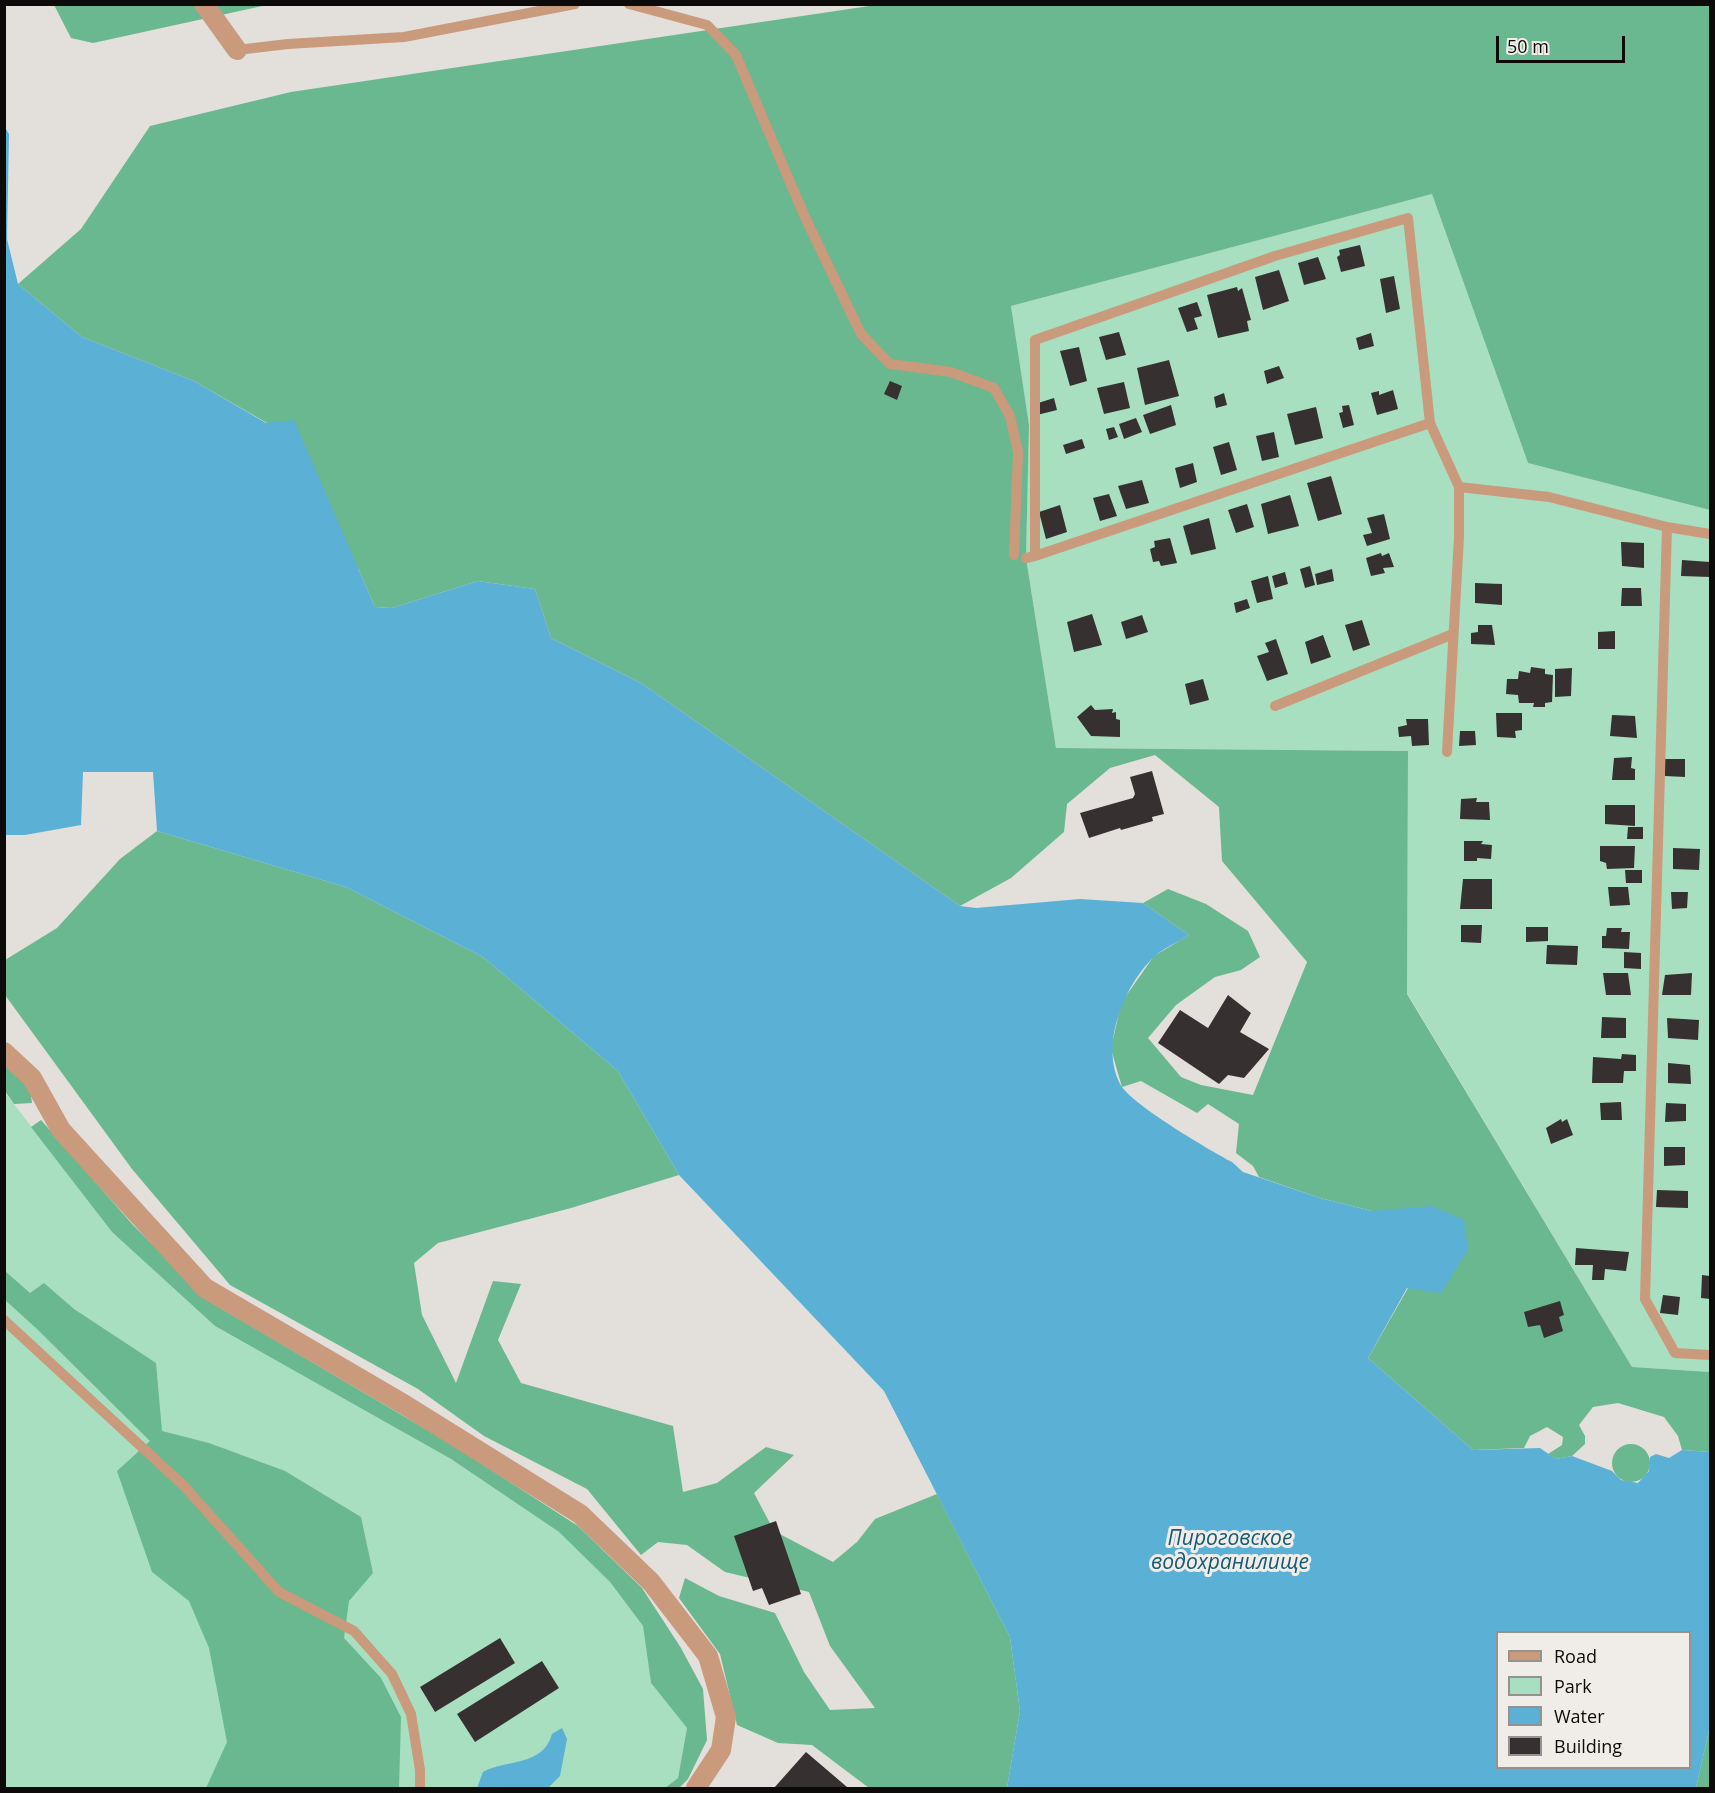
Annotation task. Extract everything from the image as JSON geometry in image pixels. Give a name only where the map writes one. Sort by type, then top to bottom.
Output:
[{"type":"street","points":[[204,4],[237,50]]},
{"type":"street","points":[[4,1052],[32,1078],[60,1130],[205,1288],[405,1405],[580,1514],[651,1582],[708,1656],[726,1716],[721,1750],[696,1788]]},
{"type":"lane","points":[[237,50],[288,44],[404,37],[575,4]]},
{"type":"lane","points":[[629,4],[707,25],[736,55],[804,215],[861,334],[890,364],[951,372],[994,388],[1010,416],[1018,452],[1014,555]]},
{"type":"lane","points":[[1430,423],[1031,557],[1035,340],[1275,256],[1408,218],[1430,423],[1459,487],[1447,752]]},
{"type":"lane","points":[[1459,487],[1549,497],[1667,527],[1710,534]]},
{"type":"lane","points":[[1667,527],[1646,1299],[1676,1353],[1710,1355]]},
{"type":"lane","points":[[1275,706],[1453,634]]},
{"type":"lane","points":[[4,1320],[184,1486],[279,1592],[354,1631],[362,1640],[392,1674],[411,1714],[420,1770],[420,1788]]},
{"type":"green space","points":[[54,5],[267,5],[93,43],[71,38]]},
{"type":"green space","points":[[876,5],[1710,5],[1710,510],[1528,463],[1432,194],[1011,306],[1029,425],[1026,558],[1056,748],[1408,751],[1407,994],[1632,1367],[1710,1372],[1710,1452],[1682,1450],[1678,1436],[1664,1417],[1618,1403],[1593,1407],[1579,1425],[1585,1436],[1585,1444],[1572,1456],[1556,1459],[1548,1454],[1562,1445],[1563,1437],[1547,1427],[1530,1436],[1524,1448],[1473,1450],[1368,1358],[1408,1288],[1419,1213],[1372,1211],[1320,1198],[1259,1177],[1253,1166],[1236,1153],[1239,1124],[1208,1104],[1197,1113],[1141,1081],[1122,1087],[1111,1049],[1121,1003],[1154,956],[1189,935],[1143,903],[1168,889],[1206,904],[1248,931],[1260,957],[1241,970],[1215,977],[1176,1005],[1148,1038],[1181,1077],[1201,1085],[1253,1095],[1307,962],[1222,861],[1219,807],[1155,755],[1110,768],[1067,804],[1064,832],[1011,878],[960,906],[641,683],[551,638],[535,589],[478,581],[392,608],[375,607],[359,570],[267,423],[194,381],[82,337],[18,284],[81,229],[150,126],[291,92]]},
{"type":"green space","points":[[1432,194],[1528,463],[1710,510],[1710,1372],[1632,1367],[1407,993],[1408,751],[1056,748],[1026,558],[1029,425],[1011,306]]},
{"type":"green space","points":[[157,831],[346,887],[483,957],[618,1071],[679,1175],[571,1208],[438,1243],[414,1263],[422,1315],[456,1383],[493,1281],[521,1284],[498,1340],[521,1383],[673,1426],[683,1492],[717,1483],[766,1447],[794,1455],[754,1493],[774,1531],[833,1562],[857,1542],[875,1519],[937,1494],[1010,1637],[1020,1711],[1007,1788],[869,1788],[812,1745],[778,1743],[737,1725],[720,1654],[679,1598],[685,1578],[719,1596],[775,1613],[804,1672],[830,1710],[875,1708],[830,1646],[809,1592],[725,1572],[687,1545],[658,1542],[641,1555],[587,1489],[484,1436],[418,1389],[230,1285],[132,1169],[5,995],[5,960],[57,928],[120,859]]},
{"type":"green space","points":[[4,1064],[30,1088],[32,1103],[14,1104],[5,1091]]},
{"type":"green space","points":[[4,1091],[112,1232],[215,1326],[451,1459],[559,1532],[610,1582],[643,1626],[651,1683],[687,1728],[678,1778],[665,1788],[5,1788]]},
{"type":"green space","points":[[41,1120],[133,1225],[210,1302],[451,1444],[578,1526],[642,1588],[681,1648],[703,1689],[707,1740],[688,1779],[679,1788],[665,1788],[678,1778],[687,1728],[651,1683],[643,1626],[610,1582],[559,1532],[451,1459],[215,1326],[112,1232],[31,1127]]},
{"type":"green space","points":[[5,1271],[30,1293],[44,1283],[74,1309],[156,1363],[162,1431],[209,1443],[285,1471],[361,1517],[373,1573],[349,1601],[344,1638],[381,1678],[401,1717],[399,1788],[206,1788],[227,1742],[209,1648],[189,1601],[152,1572],[117,1471],[150,1441],[5,1300]]},
{"type":"green space","points":[[1631,1444],[1645,1449],[1650,1463],[1645,1477],[1631,1482],[1617,1477],[1612,1463],[1617,1449]]},
{"type":"green space","points":[[1710,1726],[1710,1788],[1696,1788]]},
{"type":"water","name":"Пироговское водохранилище","points":[[4,126],[9,134],[7,239],[18,284],[82,337],[194,381],[266,423],[294,420],[375,607],[392,608],[478,581],[535,589],[551,638],[641,683],[960,906],[976,908],[1080,899],[1143,903],[1189,935],[1166,948],[1143,969],[1124,1000],[1114,1036],[1113,1054],[1115,1071],[1122,1087],[1141,1105],[1232,1162],[1243,1172],[1320,1198],[1372,1211],[1432,1206],[1464,1220],[1468,1250],[1441,1293],[1407,1288],[1368,1358],[1473,1450],[1540,1448],[1556,1459],[1572,1456],[1612,1471],[1621,1480],[1638,1483],[1649,1471],[1650,1457],[1656,1454],[1669,1458],[1682,1450],[1710,1452],[1710,1726],[1696,1788],[1007,1788],[1020,1711],[1010,1637],[884,1391],[679,1175],[618,1071],[483,957],[346,887],[157,831],[153,772],[83,772],[81,825],[25,835],[5,835]]},
{"type":"water","points":[[562,1728],[567,1739],[560,1776],[548,1788],[477,1788],[483,1772],[541,1752],[552,1734]]},
{"type":"building","points":[[1360,245],[1365,266],[1341,272],[1337,257],[1340,255],[1339,250]]},
{"type":"building","points":[[1318,257],[1326,279],[1304,285],[1298,263]]},
{"type":"building","points":[[1279,270],[1289,301],[1263,310],[1255,277]]},
{"type":"building","points":[[1394,276],[1400,309],[1386,313],[1380,279]]},
{"type":"building","points":[[1237,287],[1238,291],[1242,288],[1251,320],[1247,321],[1249,331],[1218,338],[1207,295]]},
{"type":"building","points":[[1197,302],[1202,316],[1194,318],[1198,329],[1187,332],[1178,308]]},
{"type":"building","points":[[1119,332],[1126,355],[1106,360],[1099,337]]},
{"type":"building","points":[[1371,333],[1374,346],[1359,350],[1356,338]]},
{"type":"building","points":[[1079,347],[1087,381],[1070,386],[1060,351]]},
{"type":"building","points":[[1169,360],[1179,396],[1145,405],[1137,368]]},
{"type":"building","points":[[1279,366],[1284,378],[1267,384],[1264,371]]},
{"type":"building","points":[[890,381],[902,386],[897,400],[884,394]]},
{"type":"building","points":[[1124,382],[1130,408],[1104,414],[1097,388]]},
{"type":"building","points":[[1393,390],[1398,409],[1377,415],[1371,393],[1379,391],[1379,395]]},
{"type":"building","points":[[1224,393],[1227,405],[1216,408],[1214,397]]},
{"type":"building","points":[[1054,398],[1057,410],[1037,415],[1035,404]]},
{"type":"building","points":[[1171,405],[1176,425],[1150,434],[1143,415]]},
{"type":"building","points":[[1349,405],[1354,425],[1343,428],[1339,413],[1343,412],[1342,406]]},
{"type":"building","points":[[1316,407],[1323,438],[1295,445],[1287,414]]},
{"type":"building","points":[[1136,418],[1142,432],[1124,439],[1119,424]]},
{"type":"building","points":[[1114,427],[1118,437],[1109,440],[1106,429]]},
{"type":"building","points":[[1274,432],[1279,457],[1262,461],[1256,436]]},
{"type":"building","points":[[1082,439],[1085,448],[1066,454],[1063,445]]},
{"type":"building","points":[[1229,442],[1237,470],[1221,475],[1213,447]]},
{"type":"building","points":[[1193,463],[1197,482],[1180,488],[1175,468]]},
{"type":"building","points":[[1331,476],[1342,514],[1318,521],[1307,483]]},
{"type":"building","points":[[1142,480],[1149,503],[1126,509],[1118,486]]},
{"type":"building","points":[[1109,494],[1117,516],[1100,521],[1093,498]]},
{"type":"building","points":[[1290,495],[1299,526],[1268,534],[1261,504]]},
{"type":"building","points":[[1247,504],[1254,527],[1236,533],[1228,510]]},
{"type":"building","points":[[1060,505],[1067,532],[1046,539],[1039,512]]},
{"type":"building","points":[[1384,514],[1390,539],[1367,546],[1363,535],[1372,533],[1367,518]]},
{"type":"building","points":[[1209,518],[1216,549],[1191,555],[1183,526]]},
{"type":"building","points":[[1170,538],[1177,563],[1161,566],[1159,561],[1153,562],[1150,549],[1155,547],[1154,541]]},
{"type":"building","points":[[1621,542],[1644,543],[1644,568],[1622,566]]},
{"type":"building","points":[[1381,553],[1382,556],[1389,553],[1394,567],[1383,568],[1385,573],[1371,576],[1366,558]]},
{"type":"building","points":[[1682,560],[1710,562],[1710,577],[1681,576]]},
{"type":"building","points":[[1310,566],[1315,585],[1305,588],[1300,569]]},
{"type":"building","points":[[1332,569],[1334,581],[1317,585],[1315,574]]},
{"type":"building","points":[[1285,572],[1288,584],[1275,588],[1272,576]]},
{"type":"building","points":[[1268,576],[1273,599],[1257,603],[1251,581]]},
{"type":"building","points":[[1475,583],[1502,584],[1502,605],[1475,603]]},
{"type":"building","points":[[1622,588],[1641,588],[1642,606],[1621,606]]},
{"type":"building","points":[[1247,599],[1250,608],[1236,613],[1234,603]]},
{"type":"building","points":[[1092,614],[1102,645],[1074,652],[1067,622]]},
{"type":"building","points":[[1142,615],[1148,632],[1126,639],[1121,622]]},
{"type":"building","points":[[1362,620],[1370,645],[1353,651],[1345,625]]},
{"type":"building","points":[[1478,625],[1492,625],[1495,645],[1471,644],[1471,633],[1478,632]]},
{"type":"building","points":[[1615,631],[1615,649],[1598,649],[1598,632]]},
{"type":"building","points":[[1323,635],[1331,657],[1311,664],[1305,642]]},
{"type":"building","points":[[1276,639],[1288,674],[1267,681],[1257,656],[1269,652],[1265,643]]},
{"type":"building","points":[[1531,667],[1545,669],[1545,674],[1553,675],[1552,702],[1545,703],[1545,707],[1533,707],[1534,703],[1519,703],[1518,695],[1506,694],[1507,679],[1518,679],[1519,671],[1530,673]]},
{"type":"building","points":[[1572,668],[1571,696],[1555,697],[1555,669]]},
{"type":"building","points":[[1203,679],[1209,700],[1190,705],[1185,684]]},
{"type":"building","points":[[1091,705],[1095,710],[1113,709],[1112,713],[1116,712],[1116,719],[1120,720],[1120,737],[1091,736],[1077,717]]},
{"type":"building","points":[[1496,713],[1522,713],[1522,730],[1515,731],[1516,738],[1497,737]]},
{"type":"building","points":[[1612,715],[1635,716],[1637,738],[1610,736]]},
{"type":"building","points":[[1406,719],[1428,719],[1429,745],[1412,746],[1411,736],[1399,737],[1398,727],[1407,725]]},
{"type":"building","points":[[1460,731],[1475,731],[1476,745],[1459,746]]},
{"type":"building","points":[[1632,757],[1631,768],[1635,769],[1635,780],[1612,780],[1614,758]]},
{"type":"building","points":[[1665,759],[1685,759],[1685,777],[1665,776]]},
{"type":"building","points":[[1152,771],[1164,814],[1152,817],[1153,821],[1089,838],[1080,813],[1133,798],[1135,794],[1130,777]]},
{"type":"building","points":[[1477,798],[1476,802],[1489,802],[1490,820],[1460,819],[1461,799]]},
{"type":"building","points":[[1605,805],[1635,805],[1635,826],[1605,824]]},
{"type":"building","points":[[1628,827],[1643,827],[1643,839],[1627,839]]},
{"type":"building","points":[[1464,841],[1483,841],[1481,844],[1492,845],[1491,859],[1477,858],[1477,861],[1464,861]]},
{"type":"building","points":[[1600,846],[1635,846],[1634,868],[1607,869],[1606,863],[1600,861]]},
{"type":"building","points":[[1673,848],[1700,849],[1699,870],[1673,869]]},
{"type":"building","points":[[1625,870],[1642,870],[1642,883],[1626,883]]},
{"type":"building","points":[[1463,879],[1492,879],[1492,909],[1460,909]]},
{"type":"building","points":[[1608,887],[1628,887],[1630,905],[1610,906]]},
{"type":"building","points":[[1671,892],[1688,892],[1687,908],[1672,909]]},
{"type":"building","points":[[1461,925],[1482,925],[1481,943],[1461,942]]},
{"type":"building","points":[[1526,927],[1548,927],[1548,941],[1526,942]]},
{"type":"building","points":[[1607,928],[1622,928],[1621,932],[1630,932],[1629,949],[1602,948],[1602,936],[1606,936]]},
{"type":"building","points":[[1547,945],[1578,946],[1577,965],[1546,964]]},
{"type":"building","points":[[1624,952],[1641,953],[1641,969],[1624,968]]},
{"type":"building","points":[[1603,973],[1628,973],[1631,995],[1606,995]]},
{"type":"building","points":[[1692,973],[1691,995],[1662,995],[1665,975]]},
{"type":"building","points":[[1228,995],[1251,1013],[1240,1032],[1269,1049],[1244,1078],[1228,1075],[1219,1084],[1158,1043],[1180,1010],[1208,1028]]},
{"type":"building","points":[[1602,1017],[1626,1018],[1626,1038],[1601,1038]]},
{"type":"building","points":[[1667,1018],[1699,1020],[1698,1040],[1668,1038]]},
{"type":"building","points":[[1622,1054],[1636,1055],[1636,1071],[1624,1071],[1623,1083],[1592,1083],[1593,1057],[1621,1059]]},
{"type":"building","points":[[1668,1063],[1690,1065],[1691,1084],[1668,1083]]},
{"type":"building","points":[[1621,1102],[1622,1120],[1601,1120],[1600,1103]]},
{"type":"building","points":[[1666,1103],[1686,1104],[1686,1121],[1665,1122]]},
{"type":"building","points":[[1561,1119],[1562,1122],[1567,1119],[1573,1135],[1551,1144],[1546,1128]]},
{"type":"building","points":[[1664,1147],[1685,1147],[1685,1165],[1664,1166]]},
{"type":"building","points":[[1657,1190],[1688,1191],[1688,1208],[1656,1207]]},
{"type":"building","points":[[1576,1248],[1629,1252],[1626,1271],[1605,1269],[1604,1280],[1592,1280],[1593,1265],[1575,1265]]},
{"type":"building","points":[[1702,1275],[1710,1276],[1710,1299],[1701,1298]]},
{"type":"building","points":[[1663,1295],[1680,1297],[1678,1315],[1660,1313]]},
{"type":"building","points":[[1560,1301],[1564,1315],[1559,1317],[1563,1331],[1544,1338],[1540,1325],[1528,1327],[1524,1312]]},
{"type":"building","points":[[776,1521],[801,1594],[769,1605],[762,1588],[753,1591],[734,1536]]},
{"type":"building","points":[[500,1638],[515,1663],[435,1712],[420,1687]]},
{"type":"building","points":[[542,1661],[559,1688],[475,1742],[457,1714]]},
{"type":"building","points":[[806,1752],[847,1787],[774,1788]]}]
